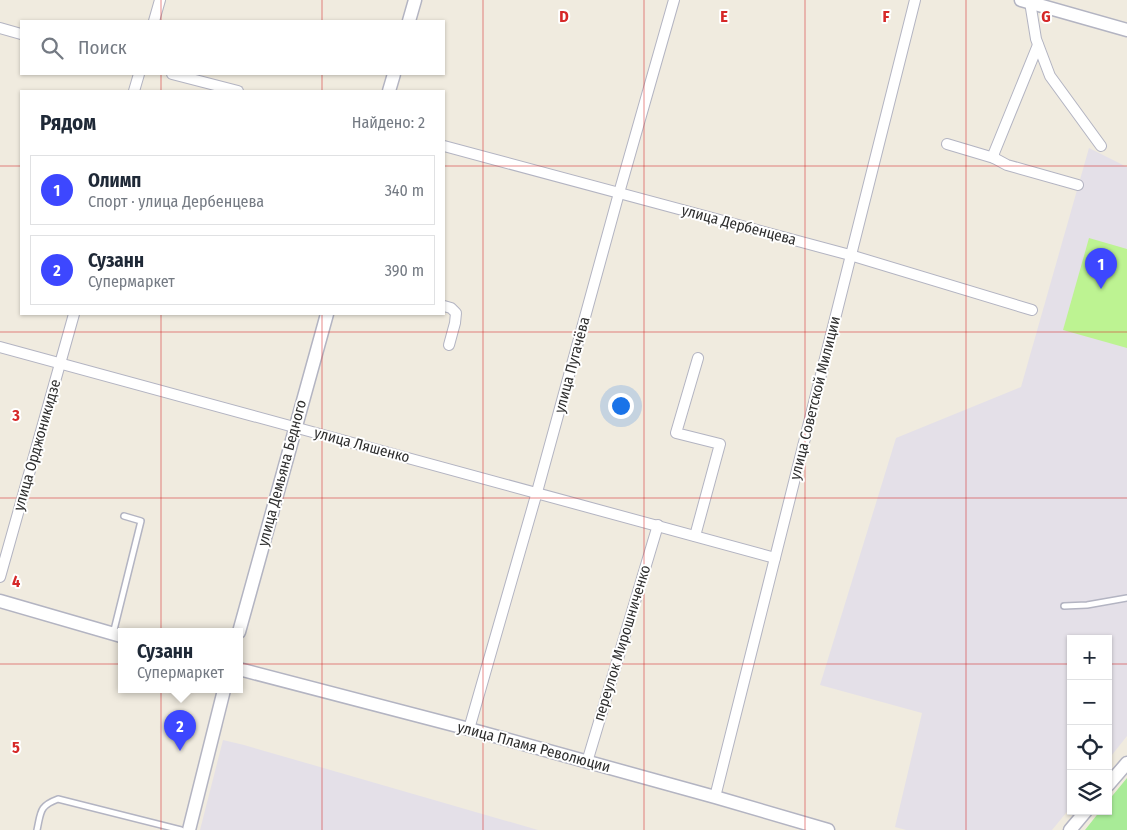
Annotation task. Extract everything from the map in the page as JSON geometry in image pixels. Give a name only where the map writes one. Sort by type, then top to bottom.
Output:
[{"type":"street","points":[[154,20],[160,0]]},
{"type":"street","points":[[409,20],[415,0]]},
{"type":"street","name":"улица Пугачёва","points":[[469,729],[674,0]]},
{"type":"street","name":"улица Советской Милиции","points":[[715,797],[915,0]]},
{"type":"street","points":[[1025,1],[1127,30]]},
{"type":"street","points":[[1025,1],[1036,39],[1050,76],[1101,146]]},
{"type":"street","points":[[0,28],[20,34]]},
{"type":"street","points":[[994,158],[994,153],[1038,45]]},
{"type":"street","points":[[134,90],[139,75]]},
{"type":"street","points":[[176,75],[234,90]]},
{"type":"street","points":[[389,90],[394,75]]},
{"type":"street","points":[[947,144],[994,158],[1007,165],[1078,185]]},
{"type":"street","name":"улица Дербенцева","points":[[445,146],[850,255],[1032,310]]},
{"type":"street","points":[[445,306],[451,308],[456,313],[449,345]]},
{"type":"street","name":"улица Орджоникидзе","points":[[0,576],[74,315]]},
{"type":"street","name":"улица Демьяна Бедного","points":[[240,628],[326,315]]},
{"type":"street","name":"улица Ляшенко","points":[[0,347],[775,558]]},
{"type":"street","points":[[695,536],[720,444],[676,433],[698,358]]},
{"type":"street","name":"переулок Мирошниченко","points":[[587,762],[658,526]]},
{"type":"street","points":[[0,601],[117,635]]},
{"type":"street","name":"улица Пламя Революции","points":[[243,670],[469,729],[828,830]]},
{"type":"street","points":[[189,830],[223,693]]},
{"type":"street","points":[[1112,780],[1127,762]]},
{"type":"street","points":[[1070,830],[1083,815]]},
{"type":"lane","points":[[118,628],[141,521],[124,516]]},
{"type":"lane","points":[[1064,606],[1087,605],[1127,598]]},
{"type":"lane","points":[[37,830],[41,809],[48,802],[58,799],[181,830]]},
{"type":"shaded area","points":[[1089,148],[1127,167],[1127,736],[1112,755],[1112,635],[1067,635],[1067,812],[1052,830],[906,830],[895,827],[922,713],[820,685],[896,438],[1021,387]]},
{"type":"shaded area","points":[[223,740],[244,745],[538,830],[200,830]]},
{"type":"green space","points":[[1089,238],[1127,249],[1127,348],[1063,330]]},
{"type":"green space","points":[[1127,778],[1127,830],[1085,830],[1097,815],[1112,815],[1112,796]]},
{"type":"place","name":"Олимп","points":[[1101,289]]},
{"type":"place","name":"Сузанн","points":[[180,751]]}]
